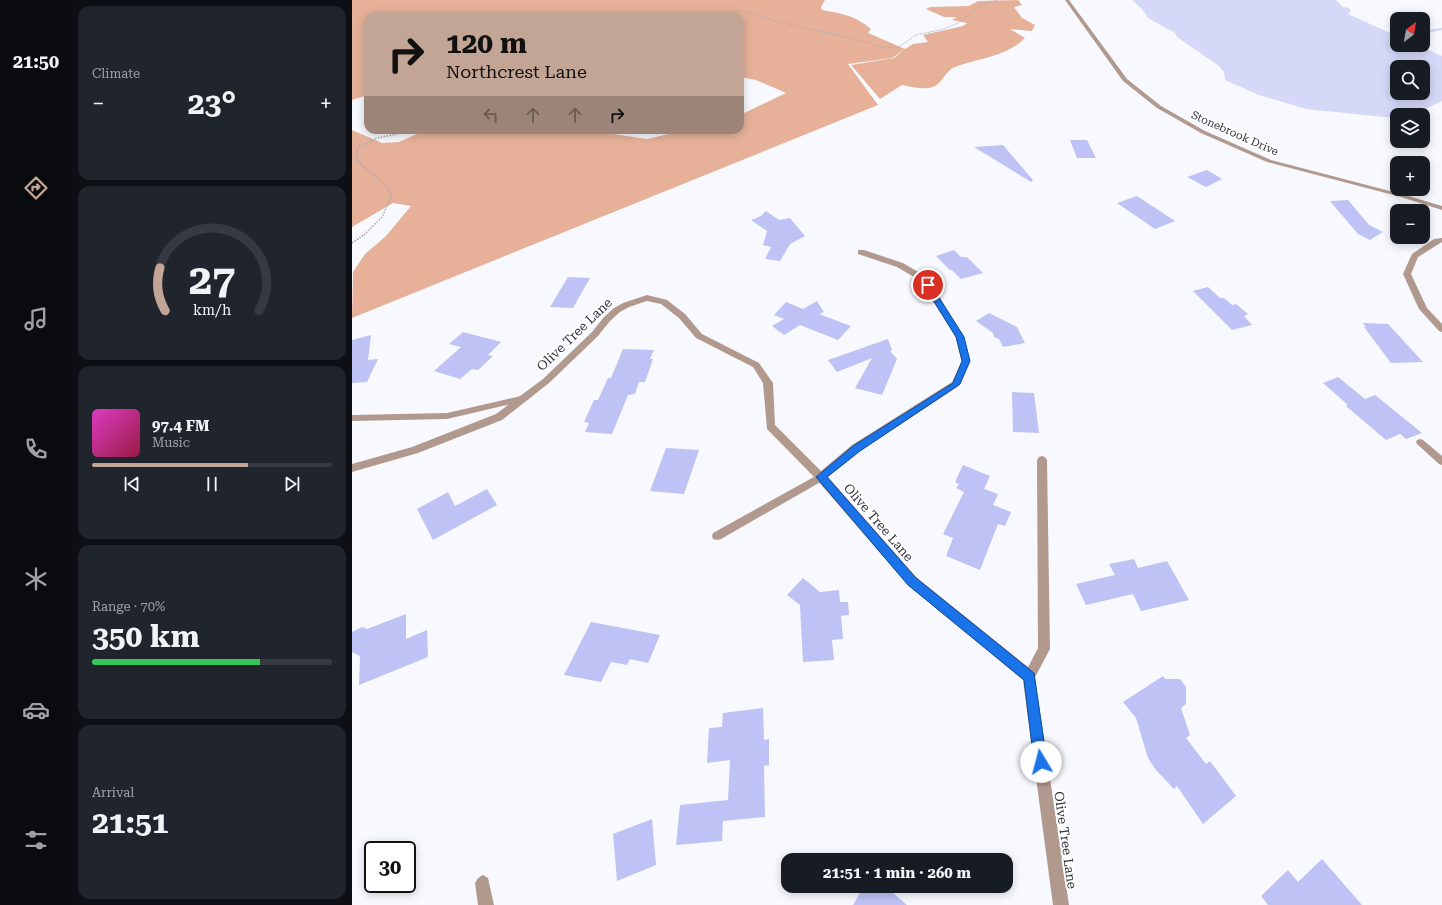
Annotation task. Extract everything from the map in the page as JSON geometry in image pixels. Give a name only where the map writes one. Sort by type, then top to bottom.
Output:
[{"type":"street","name":"Stonebrook Drive","points":[[1067,0],[1125,80],[1159,107],[1203,132],[1269,161],[1410,197],[1442,208]]},
{"type":"street","points":[[1442,240],[1415,256],[1407,274],[1423,309],[1442,329]]},
{"type":"street","points":[[820,477],[856,448],[956,384],[966,361],[960,337],[922,278],[900,265],[861,252]]},
{"type":"street","name":"Olive Tree Lane","points":[[352,468],[414,450],[499,417],[546,381],[595,334],[607,319],[617,310],[647,298],[660,300],[682,316],[699,336],[756,365],[768,383],[770,426],[820,477],[912,581],[1029,677],[1061,905]]},
{"type":"street","points":[[483,883],[486,905]]},
{"type":"lane","points":[[352,418],[447,416],[525,398]]},
{"type":"lane","points":[[1420,442],[1442,461]]},
{"type":"lane","points":[[1029,677],[1044,649],[1042,460]]},
{"type":"lane","points":[[718,536],[820,477]]},
{"type":"path","points":[[684,12],[721,10],[745,11],[775,21],[863,41],[884,48],[899,47],[916,35],[944,29],[958,23],[983,4],[998,0]]},
{"type":"path","points":[[352,243],[370,231],[388,210],[392,196],[384,184],[356,160],[358,147],[377,138],[396,134]]},
{"type":"shaded area","points":[[352,0],[825,0],[821,7],[822,10],[854,18],[871,29],[868,33],[905,49],[892,58],[848,64],[878,105],[352,318],[353,272],[365,254],[386,236],[411,206],[393,203],[352,227],[352,130],[382,143],[399,142],[417,134],[613,134],[647,139],[669,134],[744,134],[744,113],[786,93],[756,80],[744,78],[744,12],[364,12],[364,96],[352,100]]},
{"type":"shaded area","points":[[1018,0],[1022,5],[1014,7],[1022,18],[1035,25],[1032,31],[1010,29],[1025,38],[1018,44],[1001,53],[955,67],[933,87],[921,88],[902,85],[880,99],[851,65],[894,58],[913,44],[928,42],[923,35],[963,26],[967,23],[952,20],[957,17],[944,17],[926,9],[930,7],[969,6],[978,1]]},
{"type":"water","points":[[1132,0],[1336,0],[1343,7],[1349,8],[1351,11],[1348,14],[1390,33],[1390,52],[1430,52],[1430,51],[1442,56],[1442,101],[1428,108],[1390,108],[1390,118],[1306,109],[1259,95],[1225,80],[1224,72],[1219,66],[1177,37],[1175,33],[1148,18],[1142,9]]},
{"type":"building","points":[[1070,140],[1087,140],[1096,158],[1077,158]]},
{"type":"building","points":[[1003,145],[1033,180],[1031,182],[974,147]]},
{"type":"building","points":[[1207,170],[1222,179],[1206,187],[1187,177]]},
{"type":"building","points":[[1137,196],[1175,221],[1155,229],[1117,203]]},
{"type":"building","points":[[1348,200],[1369,225],[1383,232],[1370,240],[1358,234],[1330,201]]},
{"type":"building","points":[[766,211],[779,220],[790,218],[805,236],[790,244],[780,261],[765,259],[771,247],[763,245],[767,231],[751,220],[761,216]]},
{"type":"building","points":[[954,250],[961,257],[967,257],[983,273],[961,279],[936,256]]},
{"type":"building","points":[[568,277],[590,278],[573,308],[550,307]]},
{"type":"building","points":[[1208,287],[1220,298],[1224,298],[1232,305],[1236,304],[1248,314],[1244,316],[1252,325],[1232,330],[1193,291]]},
{"type":"building","points":[[817,301],[824,312],[819,314],[851,326],[838,340],[800,325],[784,335],[772,326],[784,319],[774,315],[786,302],[803,309]]},
{"type":"building","points":[[989,313],[1017,327],[1025,343],[1003,347],[999,339],[994,337],[993,333],[976,321]]},
{"type":"building","points":[[1363,323],[1388,324],[1423,362],[1391,363],[1364,327],[1366,327]]},
{"type":"building","points":[[463,332],[501,342],[488,355],[493,356],[478,370],[472,369],[460,379],[434,371],[461,347],[449,344]]},
{"type":"building","points":[[371,335],[368,360],[378,359],[367,382],[352,383],[352,340]]},
{"type":"building","points":[[888,339],[892,350],[890,351],[897,359],[882,395],[855,388],[872,358],[837,372],[828,360]]},
{"type":"building","points":[[623,349],[654,350],[650,359],[653,359],[645,382],[639,382],[635,394],[628,395],[612,434],[585,432],[589,423],[584,422],[594,400],[598,400],[608,378],[611,378]]},
{"type":"building","points":[[1338,377],[1365,399],[1375,395],[1422,433],[1406,439],[1400,434],[1386,440],[1346,406],[1348,405],[1323,383]]},
{"type":"building","points":[[1012,392],[1034,393],[1039,433],[1013,432]]},
{"type":"building","points":[[666,448],[699,450],[684,494],[650,491]]},
{"type":"building","points":[[963,465],[990,476],[984,489],[998,494],[993,505],[1011,512],[1005,526],[998,524],[980,570],[946,556],[953,538],[943,534],[964,492],[956,488],[959,484],[955,482]]},
{"type":"building","points":[[487,489],[497,505],[433,540],[417,509],[448,492],[455,506]]},
{"type":"building","points":[[1134,559],[1138,568],[1167,561],[1189,600],[1141,611],[1133,594],[1086,605],[1076,584],[1115,575],[1109,564]]},
{"type":"building","points":[[803,578],[820,592],[839,590],[840,602],[848,602],[849,615],[841,616],[843,639],[832,640],[834,660],[803,662],[800,605],[787,595]]},
{"type":"building","points":[[406,614],[406,639],[427,630],[428,657],[359,685],[360,656],[352,652],[352,632],[362,627],[367,629]]},
{"type":"building","points":[[591,622],[660,635],[648,663],[630,659],[627,665],[611,662],[601,682],[564,675]]},
{"type":"building","points":[[1163,676],[1165,679],[1180,679],[1186,687],[1186,704],[1181,708],[1190,735],[1186,738],[1206,764],[1210,761],[1236,796],[1203,824],[1177,786],[1174,789],[1156,770],[1148,758],[1136,718],[1123,702]]},
{"type":"building","points":[[763,708],[764,740],[769,739],[769,765],[764,766],[765,817],[723,821],[722,841],[676,845],[680,805],[728,800],[730,760],[707,763],[709,728],[722,727],[723,713]]},
{"type":"building","points":[[652,819],[656,865],[617,881],[613,834]]},
{"type":"building","points":[[1322,859],[1362,905],[1268,905],[1261,896],[1288,870],[1298,882]]},
{"type":"building","points":[[860,893],[893,893],[907,905],[853,905]]},
{"type":"waterway","points":[[1430,31],[1442,29]]},
{"type":"route","points":[[928,285],[960,337],[966,361],[956,384],[906,418],[856,448],[820,477],[912,581],[1029,677],[1041,762]]}]
